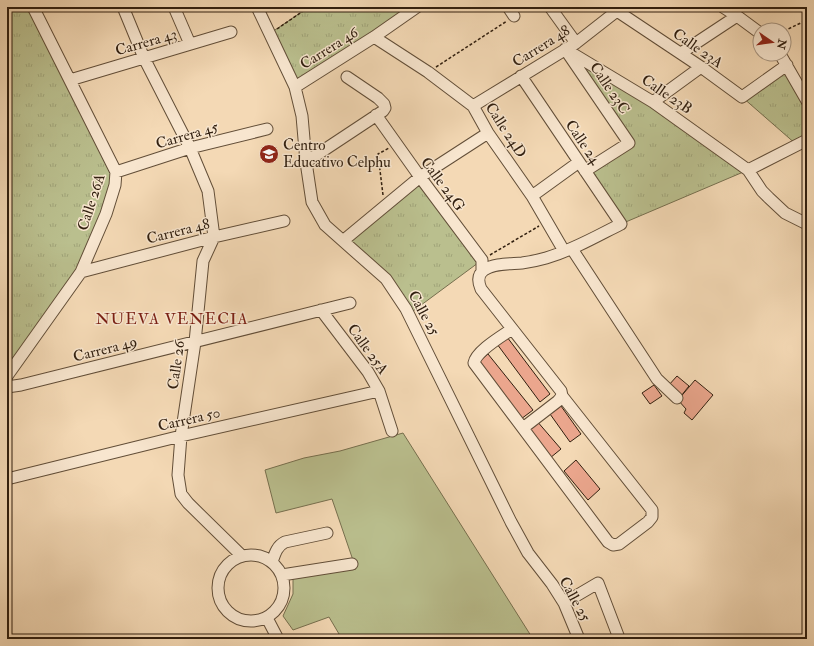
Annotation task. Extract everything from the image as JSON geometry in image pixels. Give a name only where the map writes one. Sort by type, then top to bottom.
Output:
[{"type":"street","name":"Calle 26A","points":[[7,376],[81,272],[106,214],[115,186],[116,172],[34,7]]},
{"type":"street","points":[[123,7],[144,58],[190,148],[208,191],[214,237]]},
{"type":"street","points":[[174,7],[190,44]]},
{"type":"street","name":"Calle 25","points":[[257,7],[295,87],[302,116],[306,162],[312,202],[325,225],[344,240],[386,279],[406,309],[528,553],[564,602],[579,639]]},
{"type":"street","name":"Carrera 46","points":[[295,87],[418,7]]},
{"type":"street","points":[[550,7],[576,43]]},
{"type":"street","points":[[723,7],[752,27]]},
{"type":"street","name":"Carrera 48","points":[[473,106],[576,43],[620,9]]},
{"type":"street","name":"Calle 23A","points":[[620,9],[742,97],[787,65]]},
{"type":"street","points":[[681,54],[737,16]]},
{"type":"street","name":"Carrera 43","points":[[70,80],[231,32]]},
{"type":"street","name":"Calle 24D","points":[[374,37],[428,72],[473,106],[488,133],[532,196],[547,221],[657,379],[677,398]]},
{"type":"street","name":"Calle 23B","points":[[565,49],[653,102],[748,170]]},
{"type":"street","name":"Calle 23C","points":[[565,49],[629,143],[582,167]]},
{"type":"street","points":[[785,62],[807,101]]},
{"type":"street","points":[[653,102],[701,67]]},
{"type":"street","name":"Calle 24","points":[[521,76],[622,224],[568,250]]},
{"type":"street","name":"Calle 24G","points":[[347,77],[378,98],[384,104],[380,111],[396,144],[482,260]]},
{"type":"street","points":[[306,162],[380,111]]},
{"type":"street","name":"Carrera 45","points":[[116,172],[190,148],[267,128]]},
{"type":"street","points":[[344,240],[420,178],[488,133]]},
{"type":"street","points":[[807,140],[748,170],[762,191],[785,213],[807,224]]},
{"type":"street","points":[[532,196],[582,167]]},
{"type":"street","name":"Carrera 48","points":[[81,272],[214,237],[284,222]]},
{"type":"street","name":"Calle 26","points":[[214,237],[202,262],[195,342],[181,436],[178,475],[181,494],[242,556]]},
{"type":"street","points":[[482,271],[489,267],[524,263],[546,258],[568,250]]},
{"type":"street","points":[[482,260],[482,271],[478,280],[481,289],[561,391],[562,396],[652,510],[652,517],[648,522],[619,544],[613,545],[608,542],[474,363],[481,352],[512,329]]},
{"type":"street","name":"Carrera 49","points":[[7,387],[21,385],[350,303]]},
{"type":"street","name":"Calle 25A","points":[[321,310],[368,372],[379,391],[392,431]]},
{"type":"street","name":"Carrera 50","points":[[7,480],[181,436],[379,391]]},
{"type":"street","points":[[523,428],[551,408],[562,396]]},
{"type":"street","points":[[272,562],[280,545],[286,542],[327,533]]},
{"type":"street","points":[[258,555],[272,562],[282,575],[284,591],[282,600],[273,613],[267,618],[252,622],[238,619],[226,610],[218,597],[218,582],[224,568],[235,558],[242,556],[258,555]]},
{"type":"street","points":[[282,575],[352,564]]},
{"type":"street","points":[[564,602],[598,583],[619,638]]},
{"type":"street","points":[[267,618],[278,639]]},
{"type":"path","points":[[269,34],[309,7]]},
{"type":"path","points":[[428,72],[511,12],[529,7]]},
{"type":"path","points":[[792,27],[807,20]]},
{"type":"path","points":[[384,208],[378,154],[396,144]]},
{"type":"path","points":[[482,260],[547,221]]},
{"type":"green space","points":[[7,7],[33,7],[116,172],[81,272],[7,376]]},
{"type":"green space","points":[[309,7],[417,7],[295,87],[269,34]]},
{"type":"green space","points":[[565,49],[748,170],[621,224],[585,171],[629,143]]},
{"type":"green space","points":[[787,65],[807,102],[807,140],[797,145],[742,97]]},
{"type":"green space","points":[[420,177],[482,260],[409,314],[386,279],[344,240]]},
{"type":"green space","points":[[403,433],[533,639],[342,639],[329,617],[293,630],[283,616],[293,594],[293,576],[356,569],[332,499],[276,513],[265,470],[304,458],[340,451]]},
{"type":"building","points":[[507,337],[550,394],[540,402],[497,344]]},
{"type":"building","points":[[488,354],[533,410],[521,419],[477,363]]},
{"type":"building","points":[[677,376],[689,386],[681,396],[668,386]]},
{"type":"building","points":[[695,380],[713,395],[692,420],[684,413],[686,409],[678,400]]},
{"type":"building","points":[[654,385],[662,396],[650,404],[642,393]]},
{"type":"building","points":[[561,406],[581,434],[570,442],[550,414]]},
{"type":"building","points":[[536,420],[561,449],[550,458],[525,429]]},
{"type":"building","points":[[576,460],[600,489],[588,500],[564,471]]},
{"type":"place","name":"Centro Educativo Celphu","points":[[269,154]]},
{"type":"district","name":"NUEVA VENECIA","points":[[172,318]]}]
